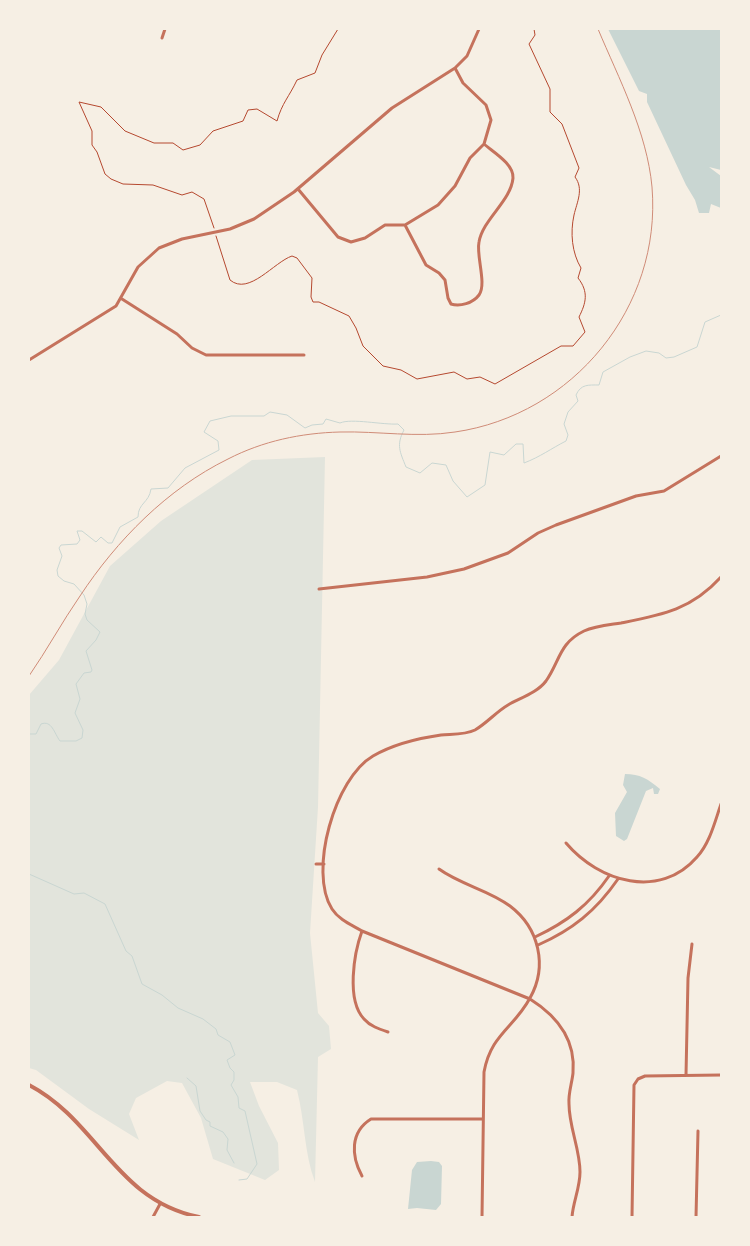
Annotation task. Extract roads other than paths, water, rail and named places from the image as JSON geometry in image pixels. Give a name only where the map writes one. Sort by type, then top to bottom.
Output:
[{"type":"street","points":[[162,38],[165,29]]},
{"type":"street","points":[[29,360],[109,312],[122,299],[138,267],[159,248],[182,240],[215,233],[254,219],[298,189],[392,108],[455,68],[467,56],[479,29]]},
{"type":"street","points":[[298,189],[326,220],[331,230],[344,241],[358,242],[385,225],[406,225],[438,205],[446,197],[470,158],[484,144],[489,132],[490,113],[486,105],[463,84],[455,68]]},
{"type":"street","points":[[406,225],[426,265],[439,273],[445,280],[451,304],[458,306],[468,303],[479,296],[482,288],[478,253],[479,240],[509,188],[513,176],[509,165],[484,144]]},
{"type":"street","points":[[122,299],[177,334],[192,348],[206,355],[304,355]]},
{"type":"street","points":[[319,589],[427,577],[464,568],[508,553],[538,533],[556,524],[636,496],[664,491],[721,456]]},
{"type":"street","points":[[572,1217],[579,1188],[580,1170],[568,1103],[574,1060],[568,1037],[560,1023],[548,1010],[530,999],[362,931],[342,920],[332,910],[324,885],[328,827],[350,777],[360,765],[383,751],[439,735],[473,731],[507,705],[537,690],[546,681],[558,655],[574,637],[597,627],[668,614],[690,604],[711,588],[721,577]]},
{"type":"street","points":[[566,843],[578,856],[609,876],[628,882],[655,882],[678,873],[689,866],[705,844],[721,804]]},
{"type":"street","points":[[316,864],[324,864]]},
{"type":"street","points":[[439,869],[454,880],[510,906],[528,924],[538,946],[540,969],[530,999],[499,1036],[487,1059],[483,1118],[482,1217]]},
{"type":"street","points":[[535,936],[565,922],[577,914],[609,876]]},
{"type":"street","points":[[538,946],[569,930],[583,920],[606,896],[618,879]]},
{"type":"street","points":[[362,931],[354,958],[354,999],[363,1019],[371,1025],[388,1032]]},
{"type":"street","points":[[686,1075],[688,978],[692,944]]},
{"type":"street","points":[[632,1217],[634,1085],[638,1079],[645,1076],[721,1076]]},
{"type":"street","points":[[29,1085],[52,1098],[71,1114],[121,1174],[160,1204],[199,1217]]},
{"type":"street","points":[[362,1176],[355,1163],[355,1140],[358,1131],[372,1119],[483,1118]]},
{"type":"street","points":[[696,1217],[698,1132]]},
{"type":"street","points":[[153,1217],[160,1204]]},
{"type":"waterway","points":[[29,734],[36,734],[41,724],[45,723],[52,728],[60,741],[76,741],[82,738],[83,730],[75,713],[80,699],[76,684],[84,673],[91,672],[92,670],[86,651],[96,640],[100,632],[87,620],[85,614],[87,604],[84,595],[74,584],[64,581],[58,576],[57,570],[62,556],[59,548],[61,545],[77,544],[80,540],[77,531],[82,531],[96,542],[101,537],[108,543],[112,543],[120,527],[138,517],[138,512],[150,494],[151,489],[168,488],[185,468],[219,450],[218,441],[204,432],[210,421],[231,416],[264,416],[270,412],[287,415],[305,428],[323,424],[326,419],[340,423],[352,421],[398,424],[404,430],[400,440],[400,448],[406,467],[420,473],[432,463],[446,465],[453,481],[467,497],[485,485],[490,452],[504,455],[516,444],[523,444],[524,463],[566,441],[568,435],[564,424],[568,412],[578,401],[576,395],[580,389],[588,385],[599,385],[603,372],[630,357],[646,351],[659,353],[666,358],[674,357],[697,347],[705,322],[721,315]]},
{"type":"waterway","points":[[29,874],[74,894],[84,893],[105,904],[126,951],[132,956],[142,984],[162,995],[178,1008],[203,1019],[216,1029],[218,1035],[230,1042],[235,1055],[227,1060],[234,1072],[234,1080],[231,1085],[238,1097],[239,1108],[245,1111],[257,1164],[247,1179],[239,1180]]},
{"type":"waterway","points":[[187,1078],[196,1086],[200,1111],[206,1120],[210,1122],[210,1126],[223,1132],[228,1139],[227,1150],[234,1163]]},
{"type":"railway","points":[[29,676],[73,606],[110,555],[164,501],[206,471],[255,447],[297,436],[340,432],[441,434],[498,422],[537,403],[572,379],[602,348],[625,313],[642,274],[651,231],[652,187],[649,166],[638,126],[598,29]]}]
